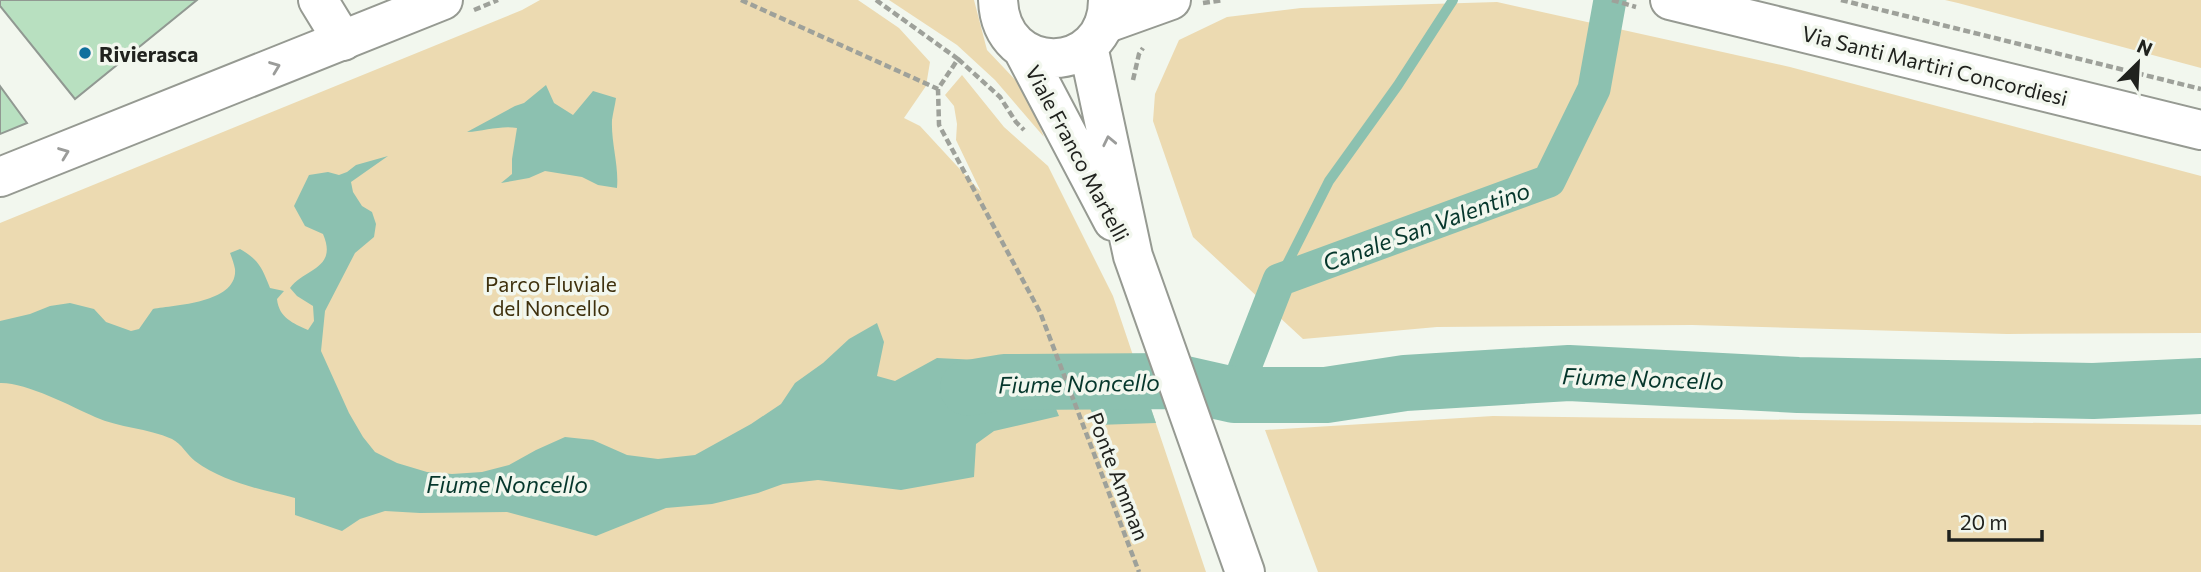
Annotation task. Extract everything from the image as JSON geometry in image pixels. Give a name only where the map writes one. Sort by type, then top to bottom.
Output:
[{"type":"main road","points":[[318,0],[343,41]]},
{"type":"main road","points":[[0,177],[443,0]]},
{"type":"main road","name":"Viale Franco Martelli","points":[[998,0],[998,14],[1002,26],[1009,37],[1033,55],[1056,59],[1067,57],[1100,23]]},
{"type":"main road","points":[[1100,23],[1171,0]]},
{"type":"main road","name":"Via Santi Martiri Concordiesi","points":[[1675,1],[2201,130]]},
{"type":"main road","name":"Viale Franco Martelli","points":[[1100,23],[1133,256]]},
{"type":"main road","name":"Viale Franco Martelli","points":[[1023,50],[1133,256],[1245,572]]},
{"type":"path","points":[[741,0],[938,89],[958,59],[876,0]]},
{"type":"path","points":[[1841,0],[2201,89]]},
{"type":"path","name":"Ponte Amman","points":[[938,89],[939,125],[1040,312],[1139,572]]},
{"type":"green space","name":"Parco Fluviale del Noncello","points":[[540,0],[858,0],[899,28],[930,62],[926,86],[904,118],[920,126],[981,192],[956,140],[954,106],[945,95],[962,75],[1004,127],[1048,166],[1113,296],[1206,572],[0,572],[0,223],[522,10]]},
{"type":"green space","points":[[889,0],[974,0],[987,50],[1025,90],[1044,137],[995,80],[957,45]]},
{"type":"green space","points":[[1945,0],[2201,0],[2201,68],[1958,3]]},
{"type":"green space","points":[[1497,2],[1790,67],[2201,176],[2201,333],[2007,334],[1692,325],[1437,327],[1303,339],[1193,237],[1153,121],[1155,94],[1179,40],[1227,17],[1301,8]]},
{"type":"green space","points":[[1493,416],[2201,425],[2201,572],[1318,572],[1265,430]]},
{"type":"water","points":[[546,85],[554,103],[573,115],[593,91],[616,98],[612,129],[617,188],[598,185],[582,177],[545,171],[529,178],[501,183],[512,174],[517,128],[467,132],[524,103]]},
{"type":"water","points":[[388,156],[351,182],[353,192],[362,206],[372,212],[376,224],[374,237],[355,253],[325,311],[321,351],[363,437],[375,452],[397,463],[427,472],[482,472],[509,465],[565,437],[593,440],[627,455],[658,459],[695,455],[781,404],[795,383],[823,363],[849,339],[877,323],[884,342],[877,376],[895,381],[937,358],[1037,363],[1059,416],[994,431],[976,444],[974,477],[901,490],[818,480],[783,484],[712,504],[666,508],[596,536],[507,512],[385,511],[360,519],[342,531],[295,515],[295,498],[243,484],[206,469],[172,439],[104,421],[35,390],[0,383],[0,321],[70,303],[94,309],[106,322],[131,331],[139,329],[153,309],[190,304],[216,296],[227,289],[233,280],[235,269],[230,253],[240,249],[259,265],[270,288],[284,291],[277,299],[284,315],[308,330],[314,321],[313,306],[290,288],[318,267],[326,254],[327,246],[323,234],[305,226],[294,206],[309,175],[328,172],[339,175],[356,165]]},
{"type":"water","points":[[1070,360],[1139,373],[1156,423],[1097,425]]},
{"type":"building","name":"Rivierasca","points":[[0,0],[197,0],[75,99],[0,6]]},
{"type":"building","points":[[0,86],[27,123],[0,134]]},
{"type":"waterway","points":[[1279,280],[1329,181],[1398,85],[1453,0]]},
{"type":"waterway","name":"Canale San Valentino","points":[[1234,395],[1279,280],[1549,181],[1594,89],[1610,0]]},
{"type":"waterway","name":"Fiume Noncello","points":[[968,388],[1004,382],[1172,381],[1234,395],[1326,395],[1405,383],[1569,373],[1798,385],[2093,391],[2201,386]]},
{"type":"place","name":"Rivierasca","points":[[85,53]]}]
